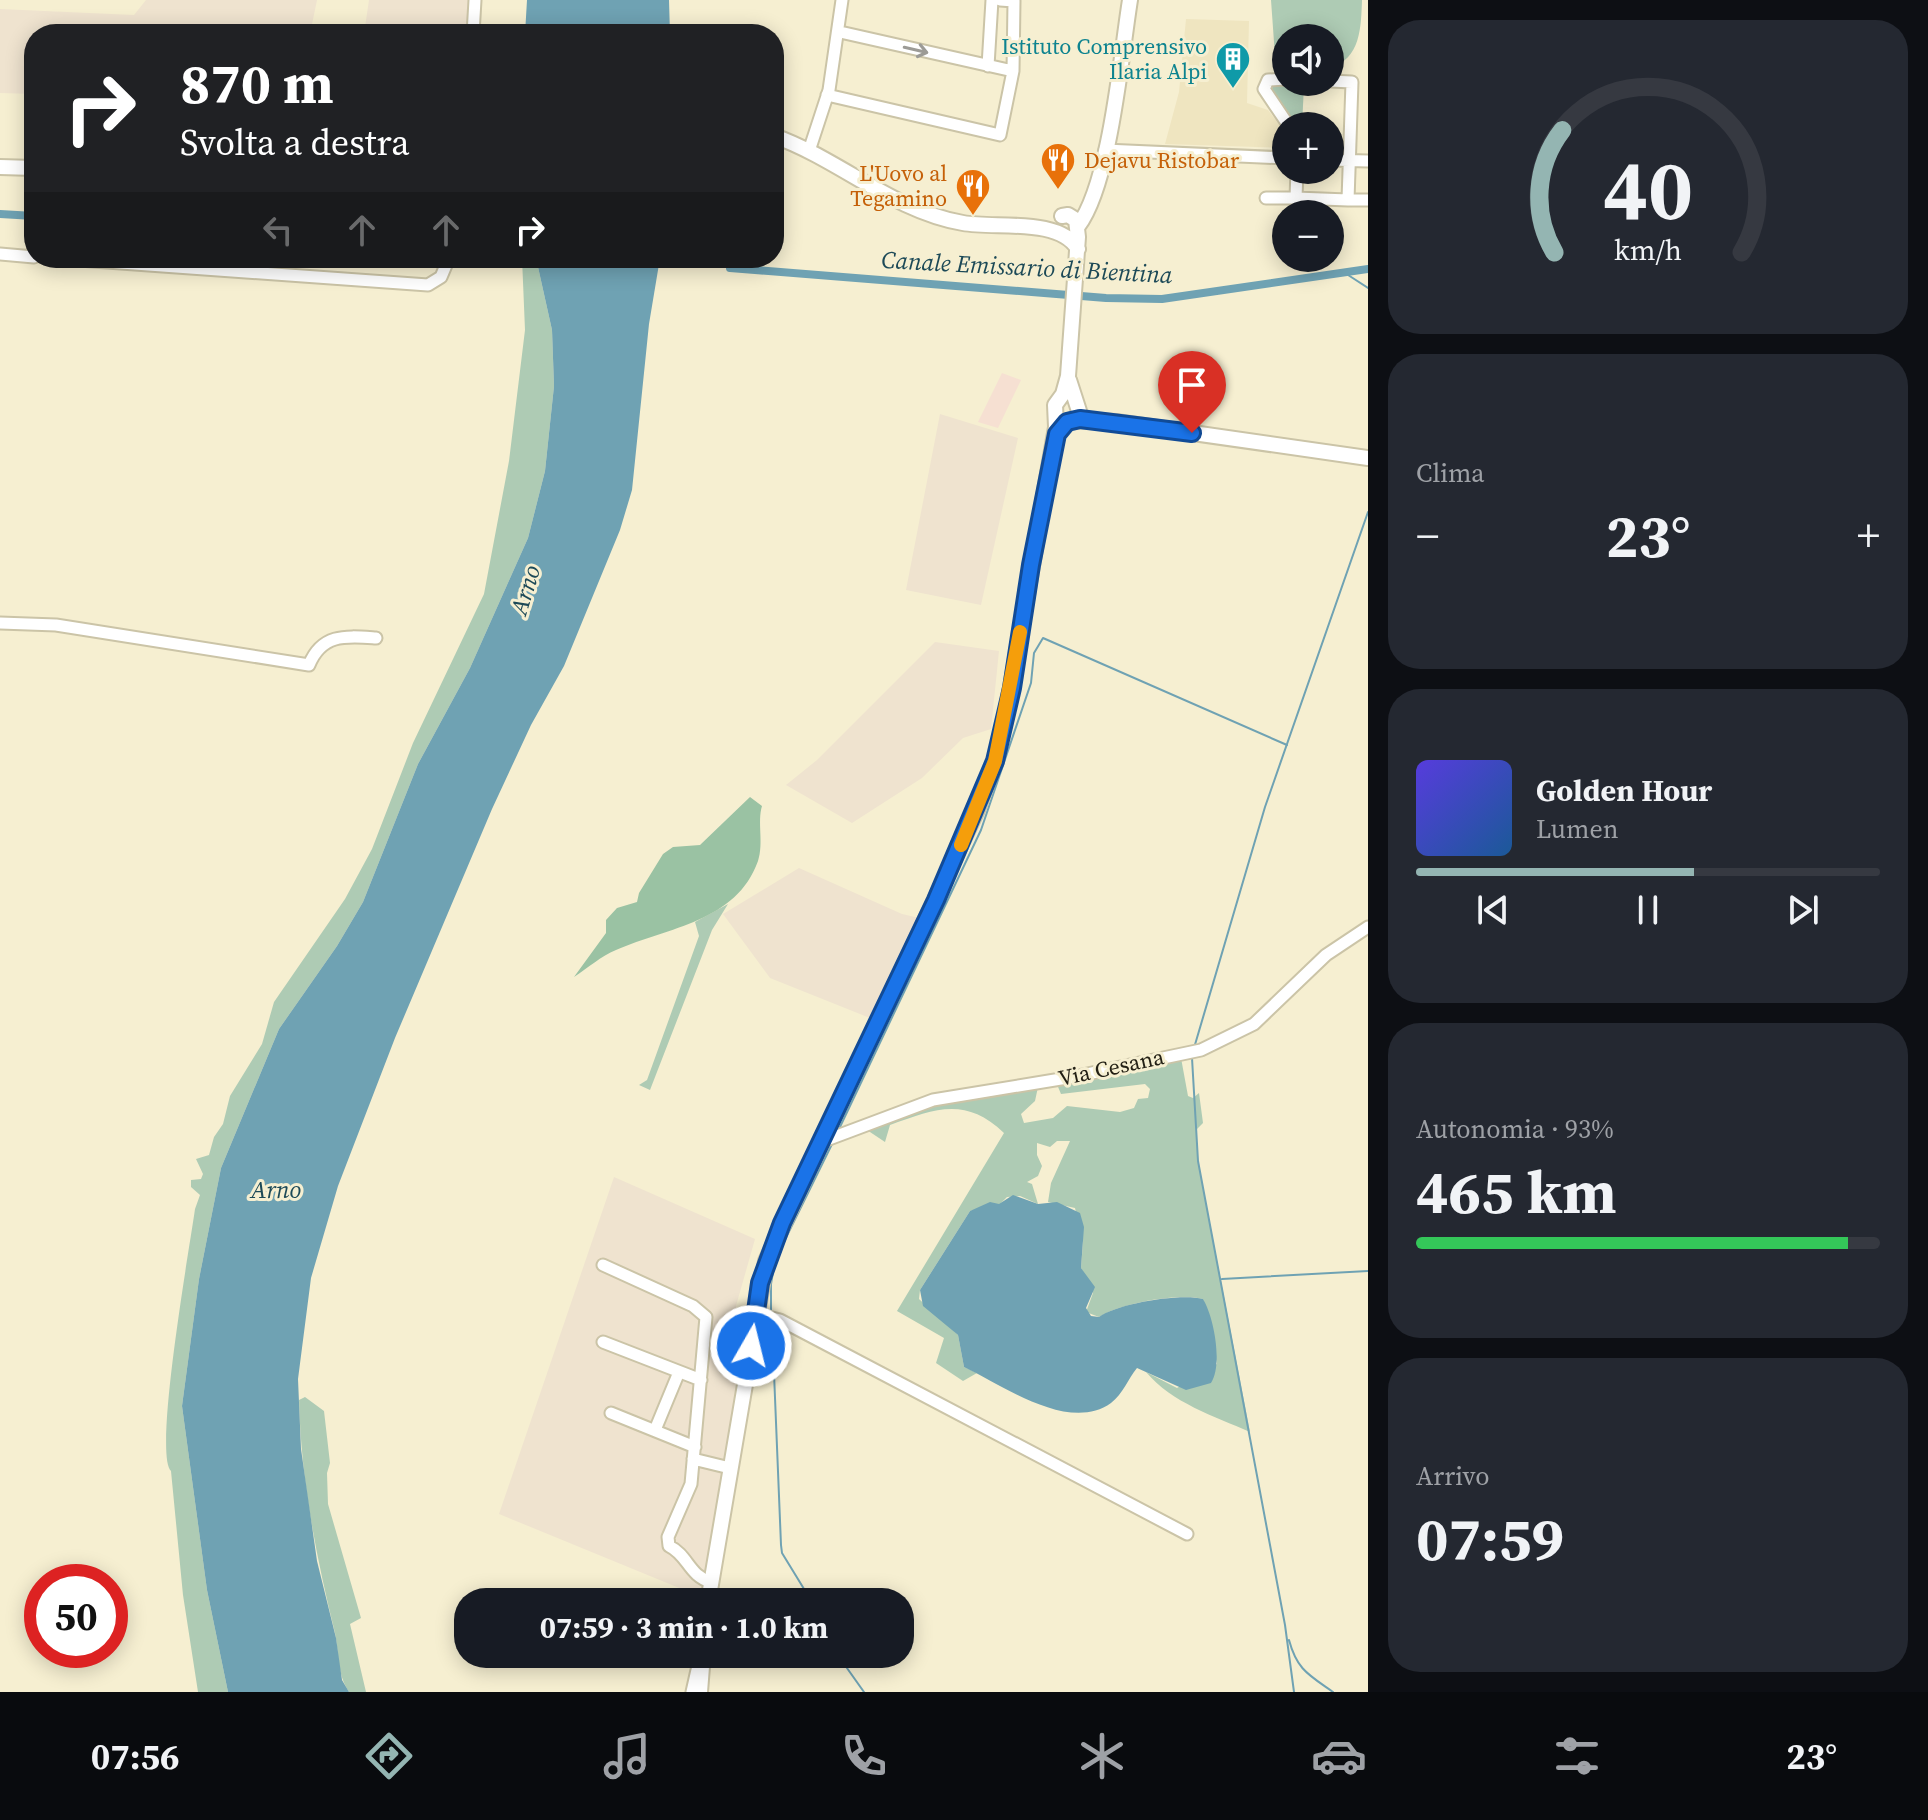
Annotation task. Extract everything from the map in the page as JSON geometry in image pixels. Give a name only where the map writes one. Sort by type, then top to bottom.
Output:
[{"type":"main road","points":[[1071,231],[1094,189],[1105,150],[1130,0]]},
{"type":"main road","points":[[784,140],[934,216],[984,226],[1071,231]]},
{"type":"main road","points":[[0,167],[24,168]]},
{"type":"main road","points":[[1060,218],[1094,189]]},
{"type":"main road","points":[[710,1588],[730,1468],[767,1316],[766,1261],[831,1137],[995,761],[1012,688],[1053,441],[1068,410],[1077,253],[1071,231],[1071,216],[1030,228]]},
{"type":"main road","points":[[1068,410],[1116,422],[1368,458]]},
{"type":"main road","points":[[702,1692],[703,1668]]},
{"type":"street","points":[[474,24],[475,0]]},
{"type":"street","points":[[809,151],[827,95],[840,32],[842,0]]},
{"type":"street","points":[[988,66],[992,0]]},
{"type":"street","points":[[827,95],[1000,135],[1013,71],[1014,1],[1000,0]]},
{"type":"street","points":[[840,32],[1013,71]]},
{"type":"street","points":[[1272,80],[1268,80],[1264,89],[1280,112]]},
{"type":"street","points":[[1344,82],[1352,82],[1348,200]]},
{"type":"street","points":[[1105,150],[1272,157]]},
{"type":"street","points":[[1344,161],[1368,161]]},
{"type":"street","points":[[1296,184],[1296,198]]},
{"type":"street","points":[[1266,198],[1368,200]]},
{"type":"street","points":[[0,254],[24,256]]},
{"type":"street","points":[[191,268],[428,285],[438,280],[444,268]]},
{"type":"street","points":[[0,623],[56,625],[309,665],[316,649],[330,639],[376,638]]},
{"type":"street","name":"Via Cesana","points":[[831,1137],[933,1100],[1081,1076],[1193,1051],[1247,1028],[1326,955],[1368,927]]},
{"type":"street","points":[[603,1265],[703,1311],[707,1324],[691,1484],[668,1537],[669,1546],[676,1550],[693,1574],[711,1582]]},
{"type":"street","points":[[767,1316],[1187,1534]]},
{"type":"street","points":[[603,1342],[701,1380]]},
{"type":"street","points":[[655,1430],[679,1372]]},
{"type":"street","points":[[611,1413],[655,1430],[694,1453],[730,1468]]},
{"type":"street","points":[[692,1692],[699,1668]]},
{"type":"shaded area","points":[[146,0],[317,0],[312,24],[24,24],[24,94],[0,93],[0,9],[134,15]]},
{"type":"shaded area","points":[[369,0],[470,0],[469,24],[365,24]]},
{"type":"shaded area","name":"Istituto Comprensivo Ilaria Alpi","points":[[1186,19],[1249,21],[1247,103],[1268,110],[1272,115],[1272,148],[1165,144],[1179,92]]},
{"type":"shaded area","points":[[1002,373],[1021,380],[998,428],[978,422]]},
{"type":"shaded area","points":[[940,414],[1018,438],[981,605],[906,590]]},
{"type":"shaded area","points":[[935,642],[999,651],[991,729],[963,738],[922,778],[852,823],[786,785],[817,760]]},
{"type":"shaded area","points":[[799,868],[902,914],[919,918],[870,1018],[770,978],[723,914]]},
{"type":"shaded area","points":[[614,1177],[755,1239],[736,1306],[740,1370],[708,1588],[679,1588],[499,1514]]},
{"type":"green space","points":[[1271,0],[1362,0],[1357,41],[1344,60],[1344,24],[1273,24]]},
{"type":"green space","points":[[1276,96],[1303,96],[1303,112],[1288,112]]},
{"type":"green space","points":[[522,268],[538,268],[552,330],[554,386],[545,471],[528,538],[470,668],[418,764],[363,902],[337,946],[279,1029],[221,1168],[199,1279],[182,1406],[207,1590],[228,1692],[198,1692],[183,1595],[166,1428],[174,1348],[195,1209],[200,1195],[191,1187],[191,1180],[201,1179],[203,1174],[196,1159],[209,1155],[214,1137],[223,1124],[230,1096],[262,1044],[274,1002],[345,899],[372,849],[413,743],[484,594],[509,461],[525,330]]},
{"type":"green space","points":[[750,797],[762,806],[760,854],[748,881],[734,897],[699,920],[610,953],[574,977],[606,933],[606,920],[617,908],[637,902],[639,893],[663,854],[673,847],[700,845]]},
{"type":"green space","points":[[728,904],[712,930],[650,1090],[639,1085],[647,1080],[699,936],[695,922]]},
{"type":"green space","points":[[1181,1058],[1188,1096],[1193,1098],[1199,1093],[1203,1123],[1196,1130],[1198,1161],[1250,1432],[1181,1400],[1146,1372],[1177,1388],[1217,1364],[1203,1299],[1179,1297],[1149,1300],[1099,1317],[1086,1312],[1093,1293],[1081,1268],[1083,1242],[1075,1208],[1048,1202],[1051,1183],[1070,1141],[1057,1141],[1050,1147],[1037,1143],[1037,1155],[1042,1166],[1038,1176],[1027,1182],[1032,1184],[1038,1204],[1020,1196],[1007,1197],[999,1205],[970,1211],[920,1290],[919,1299],[958,1335],[964,1367],[977,1373],[963,1381],[936,1363],[944,1338],[897,1311],[1004,1133],[976,1114],[949,1109],[921,1114],[890,1125],[885,1142],[867,1130],[942,1102],[1038,1087],[1035,1101],[1021,1114],[1024,1123],[1053,1118],[1067,1106],[1120,1112],[1134,1108],[1138,1099],[1148,1098],[1150,1089],[1145,1084],[1061,1094],[1056,1082]]},
{"type":"green space","points":[[305,1397],[324,1411],[330,1463],[327,1473],[328,1504],[361,1618],[350,1624],[366,1692],[349,1692],[340,1671],[306,1489],[299,1400]]},
{"type":"water","points":[[527,0],[669,0],[670,24],[526,24]]},
{"type":"water","name":"Arno","points":[[538,268],[658,268],[649,324],[632,490],[620,530],[564,666],[531,725],[492,809],[395,1038],[338,1186],[311,1278],[298,1379],[301,1449],[317,1561],[336,1638],[342,1680],[349,1692],[228,1692],[207,1590],[182,1406],[199,1279],[221,1168],[279,1029],[337,946],[363,902],[418,764],[470,668],[528,538],[545,471],[554,386],[552,330]]},
{"type":"water","points":[[1013,1195],[1038,1204],[1057,1202],[1080,1213],[1084,1227],[1081,1268],[1095,1287],[1086,1308],[1091,1316],[1099,1317],[1119,1308],[1149,1301],[1179,1297],[1203,1299],[1216,1341],[1215,1375],[1211,1383],[1186,1390],[1137,1368],[1111,1403],[1094,1411],[1076,1413],[1057,1410],[1017,1395],[964,1367],[958,1335],[923,1306],[920,1290],[970,1211],[990,1202],[999,1204]]},
{"type":"waterway","name":"Canale Emissario di Bientina","points":[[0,214],[24,215]]},
{"type":"waterway","name":"Canale Emissario di Bientina","points":[[730,268],[1106,298],[1162,299],[1368,269]]},
{"type":"waterway","points":[[1345,273],[1368,288]]},
{"type":"waterway","points":[[1194,1048],[1265,807],[1368,512]]},
{"type":"waterway","points":[[839,1129],[981,830],[1031,683],[1034,653],[1043,638],[1287,745]]},
{"type":"waterway","points":[[1192,1058],[1198,1161],[1285,1625],[1294,1692]]},
{"type":"waterway","points":[[771,1314],[775,1260],[833,1142]]},
{"type":"waterway","points":[[1222,1279],[1368,1271]]},
{"type":"waterway","points":[[772,1324],[781,1545],[782,1553],[803,1588]]},
{"type":"waterway","points":[[1289,1640],[1300,1665],[1333,1692]]},
{"type":"waterway","points":[[847,1668],[864,1692]]},
{"type":"slow traffic","points":[[961,845],[995,761],[1012,688],[1020,632]]},
{"type":"place","name":"Istituto Comprensivo Ilaria Alpi","points":[[1233,90]]},
{"type":"place","name":"Dejavu Ristobar","points":[[1058,191]]},
{"type":"place","name":"L'Uovo al Tegamino","points":[[973,217]]},
{"type":"route","points":[[751,1346],[760,1283],[782,1223],[987,786],[1012,688],[1053,441],[1067,422],[1080,419],[1192,433]]}]
